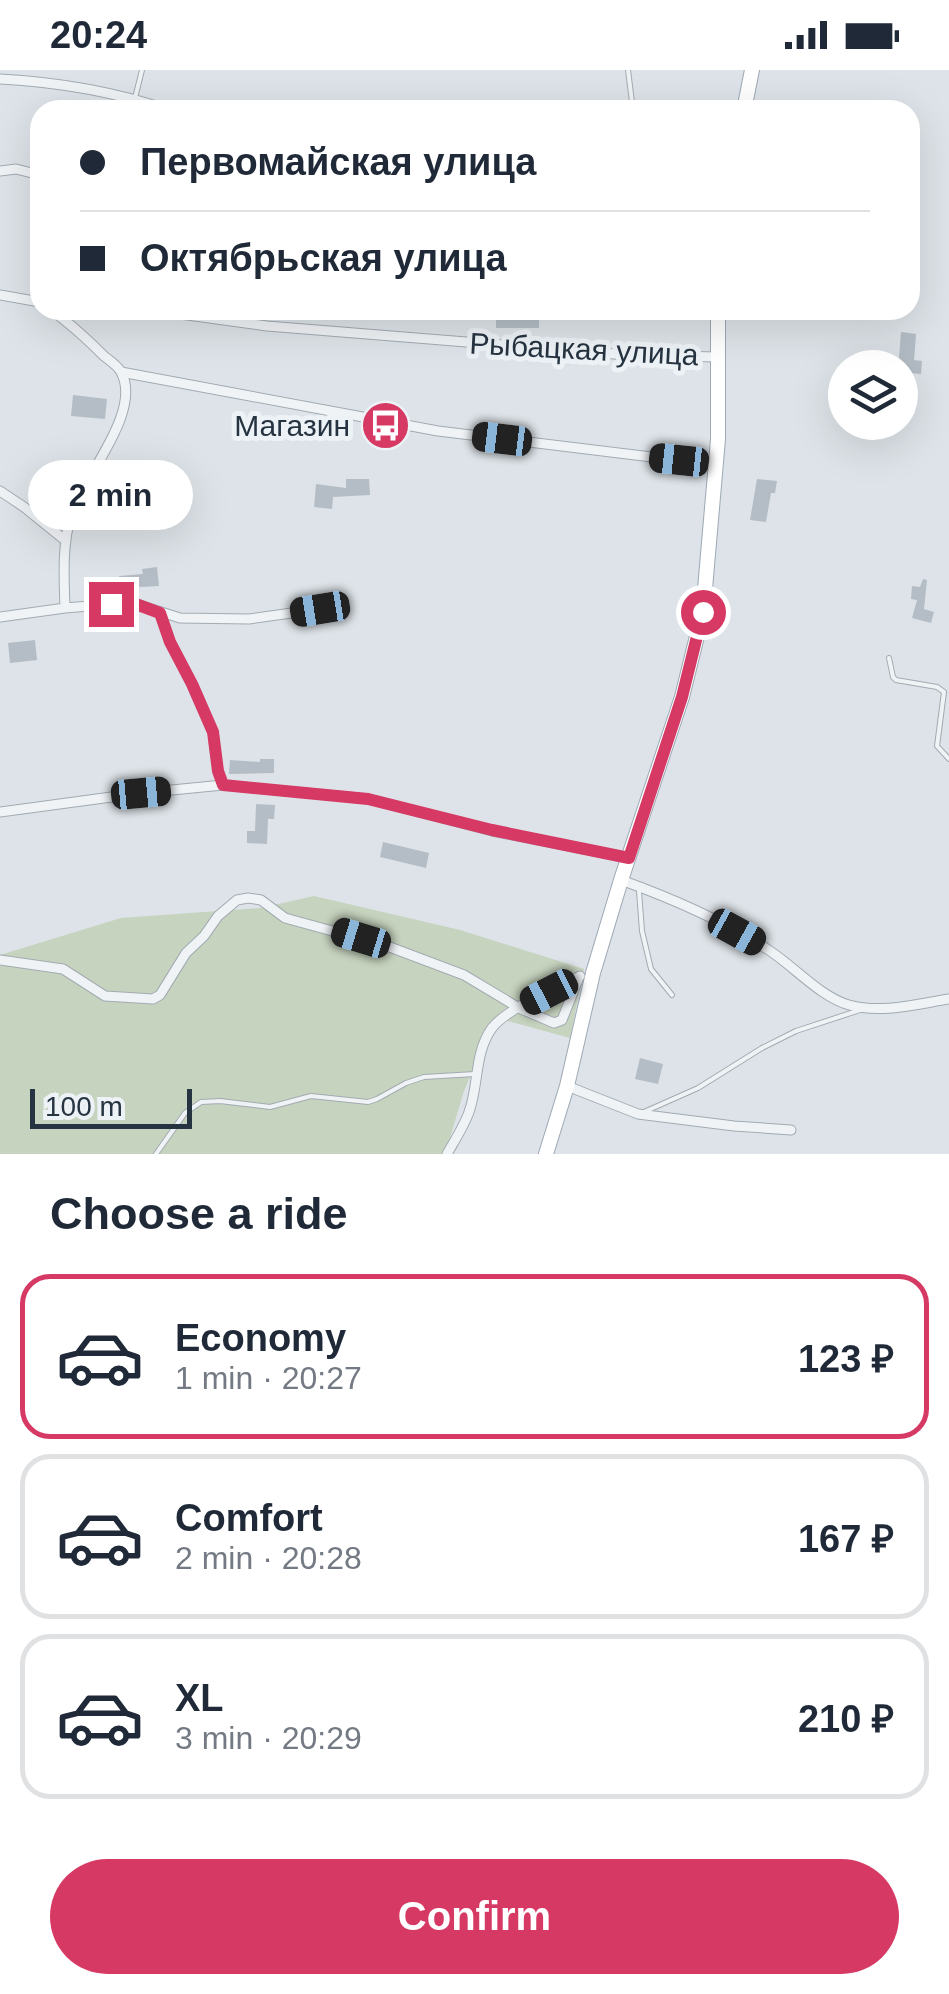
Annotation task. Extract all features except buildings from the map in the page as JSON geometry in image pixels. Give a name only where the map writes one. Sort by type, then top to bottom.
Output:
[{"type":"main road","points":[[746,100],[752,70]]},
{"type":"main road","points":[[546,1154],[566,1086],[586,975],[629,858],[694,654],[705,598],[717,465],[718,320]]},
{"type":"street","points":[[0,79],[38,81],[141,100]]},
{"type":"street","points":[[0,170],[30,173]]},
{"type":"street","points":[[0,295],[30,300]]},
{"type":"street","points":[[65,320],[120,372],[438,431],[717,465]]},
{"type":"street","name":"Рыбацкая улица","points":[[233,320],[628,355],[718,357]]},
{"type":"street","points":[[66,608],[64,565],[71,516],[119,425],[124,395],[120,372]]},
{"type":"street","points":[[0,491],[66,541]]},
{"type":"street","points":[[0,616],[133,603],[180,618],[248,619],[320,609]]},
{"type":"street","points":[[160,613],[213,732],[223,785]]},
{"type":"street","points":[[0,812],[223,785],[368,799],[629,858]]},
{"type":"street","points":[[621,880],[708,916],[767,948],[832,998],[847,1005],[893,1007],[949,999]]},
{"type":"street","points":[[0,960],[63,969],[105,996],[153,999],[160,995],[186,953],[218,916],[237,900],[248,898],[261,900],[286,918],[387,946],[464,975],[519,1008],[554,1023],[562,1020],[586,975]]},
{"type":"street","points":[[448,1154],[470,1110],[475,1074],[492,1027],[519,1008],[586,975]]},
{"type":"street","points":[[566,1086],[638,1114],[791,1130]]},
{"type":"lane","points":[[135,98],[142,70]]},
{"type":"lane","points":[[628,70],[632,100]]},
{"type":"lane","points":[[890,658],[896,680],[937,687],[944,692],[936,746],[949,759]]},
{"type":"lane","points":[[638,886],[642,931],[651,968],[672,995]]},
{"type":"lane","points":[[638,1114],[698,1088],[796,1031],[865,1008]]},
{"type":"lane","points":[[156,1154],[184,1113],[202,1102],[220,1100],[270,1107],[311,1096],[368,1102],[406,1082],[475,1074]]},
{"type":"green space","points":[[314,896],[460,930],[584,969],[570,1038],[504,1020],[487,1037],[442,1154],[0,1154],[0,955],[121,918],[261,908]]},
{"type":"place","name":"Магазин","points":[[385,425]]},
{"type":"route","points":[[111,604],[133,603],[160,613],[213,732],[223,785],[368,799],[629,858],[682,697],[703,612]]}]
